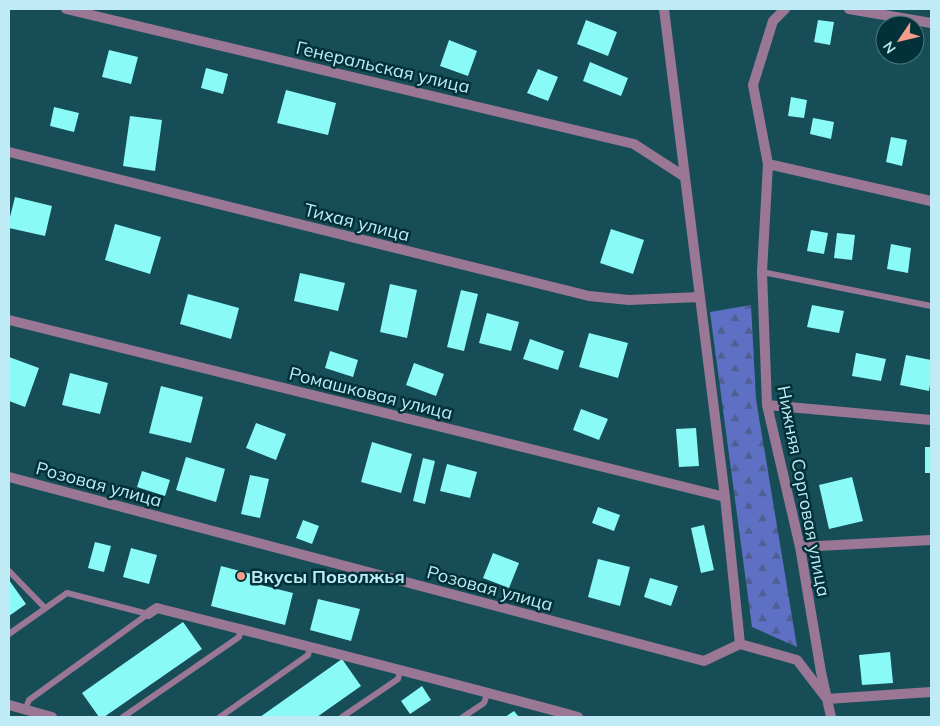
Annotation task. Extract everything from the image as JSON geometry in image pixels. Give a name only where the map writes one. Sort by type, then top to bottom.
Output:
[{"type":"street","name":"Генеральская улица","points":[[66,9],[634,144],[685,177]]},
{"type":"street","points":[[664,9],[725,497],[740,644],[796,660],[828,699],[931,692]]},
{"type":"street","name":"Нижняя Сорговая улица","points":[[785,9],[774,21],[753,85],[768,164],[762,272],[767,405],[800,547],[831,717]]},
{"type":"street","points":[[850,9],[931,23]]},
{"type":"street","name":"Тихая улица","points":[[9,152],[589,296],[629,300],[700,298]]},
{"type":"street","points":[[768,164],[931,201]]},
{"type":"street","name":"Ромашковая улица","points":[[9,320],[725,497]]},
{"type":"street","points":[[767,405],[931,420]]},
{"type":"street","name":"Розовая улица","points":[[9,478],[704,661],[740,644]]},
{"type":"street","points":[[800,547],[931,540]]},
{"type":"street","points":[[148,614],[157,608],[488,692],[578,717]]},
{"type":"street","points":[[9,706],[52,717]]},
{"type":"lane","points":[[762,272],[931,306]]},
{"type":"lane","points":[[9,571],[45,608]]},
{"type":"lane","points":[[9,634],[67,593],[148,614]]},
{"type":"lane","points":[[25,710],[28,700],[148,614]]},
{"type":"lane","points":[[123,717],[239,637],[241,629]]},
{"type":"lane","points":[[220,717],[308,655],[310,648]]},
{"type":"lane","points":[[342,717],[398,679],[400,671]]},
{"type":"lane","points":[[464,717],[484,703],[488,692]]},
{"type":"green space","points":[[751,305],[756,399],[797,647],[752,627],[710,312]]},
{"type":"building","points":[[586,20],[617,32],[608,56],[577,44]]},
{"type":"building","points":[[818,20],[834,22],[830,45],[814,42]]},
{"type":"building","points":[[449,40],[477,51],[468,76],[440,66]]},
{"type":"building","points":[[109,50],[138,57],[131,84],[102,77]]},
{"type":"building","points":[[590,62],[628,78],[621,96],[583,81]]},
{"type":"building","points":[[206,68],[228,74],[223,94],[201,88]]},
{"type":"building","points":[[538,69],[558,77],[548,101],[527,93]]},
{"type":"building","points":[[286,90],[336,103],[328,135],[277,123]]},
{"type":"building","points":[[791,97],[807,100],[804,118],[788,116]]},
{"type":"building","points":[[54,107],[79,113],[74,132],[50,126]]},
{"type":"building","points":[[130,116],[162,120],[155,171],[123,166]]},
{"type":"building","points":[[813,118],[834,122],[831,139],[810,134]]},
{"type":"building","points":[[891,137],[907,140],[902,166],[886,162]]},
{"type":"building","points":[[15,197],[52,206],[45,236],[9,228]]},
{"type":"building","points":[[115,224],[161,237],[150,274],[105,260]]},
{"type":"building","points":[[611,229],[644,240],[633,274],[600,263]]},
{"type":"building","points":[[811,230],[828,233],[824,254],[807,251]]},
{"type":"building","points":[[837,233],[855,235],[852,260],[834,258]]},
{"type":"building","points":[[891,244],[911,248],[908,273],[887,269]]},
{"type":"building","points":[[300,273],[345,283],[338,311],[294,301]]},
{"type":"building","points":[[390,284],[417,290],[407,338],[380,332]]},
{"type":"building","points":[[461,290],[478,294],[464,351],[447,347]]},
{"type":"building","points":[[188,294],[239,308],[231,339],[180,324]]},
{"type":"building","points":[[812,305],[844,311],[839,333],[807,327]]},
{"type":"building","points":[[487,313],[519,322],[511,351],[479,343]]},
{"type":"building","points":[[589,333],[628,343],[618,378],[579,367]]},
{"type":"building","points":[[530,339],[564,351],[558,370],[523,359]]},
{"type":"building","points":[[330,351],[358,360],[353,377],[325,368]]},
{"type":"building","points":[[856,353],[886,359],[881,381],[852,376]]},
{"type":"building","points":[[906,355],[931,360],[929,391],[900,385]]},
{"type":"building","points":[[9,357],[39,368],[25,407],[9,401]]},
{"type":"building","points":[[414,363],[444,374],[436,396],[406,385]]},
{"type":"building","points":[[70,373],[108,383],[100,414],[62,405]]},
{"type":"building","points":[[161,386],[203,397],[191,443],[149,433]]},
{"type":"building","points":[[581,409],[608,419],[599,440],[573,430]]},
{"type":"building","points":[[256,423],[286,434],[276,460],[246,448]]},
{"type":"building","points":[[696,428],[699,466],[679,467],[676,429]]},
{"type":"building","points":[[372,442],[412,454],[401,493],[361,482]]},
{"type":"building","points":[[925,447],[931,447],[931,473],[925,473]]},
{"type":"building","points":[[186,457],[225,469],[216,502],[176,490]]},
{"type":"building","points":[[423,458],[435,461],[425,504],[413,501]]},
{"type":"building","points":[[447,464],[477,472],[470,498],[440,491]]},
{"type":"building","points":[[142,471],[170,480],[165,496],[137,487]]},
{"type":"building","points":[[250,475],[269,479],[260,518],[241,514]]},
{"type":"building","points":[[852,477],[863,521],[829,529],[819,485]]},
{"type":"building","points":[[598,507],[620,515],[614,531],[592,523]]},
{"type":"building","points":[[303,520],[319,526],[312,544],[296,538]]},
{"type":"building","points":[[704,525],[714,570],[701,573],[691,528]]},
{"type":"building","points":[[95,542],[111,546],[104,572],[88,568]]},
{"type":"building","points":[[131,548],[157,555],[149,584],[123,577]]},
{"type":"building","points":[[493,553],[519,563],[509,588],[483,578]]},
{"type":"building","points":[[598,559],[630,567],[620,606],[588,597]]},
{"type":"building","points":[[221,566],[259,576],[257,584],[293,593],[285,625],[211,606]]},
{"type":"building","points":[[650,578],[678,586],[671,606],[644,597]]},
{"type":"building","points":[[9,580],[26,604],[9,616]]},
{"type":"building","points":[[318,599],[360,609],[351,641],[310,630]]},
{"type":"building","points":[[183,622],[202,649],[104,717],[99,717],[82,693]]},
{"type":"building","points":[[890,652],[893,683],[862,685],[859,655]]},
{"type":"building","points":[[342,659],[361,686],[317,717],[260,717]]},
{"type":"building","points":[[422,686],[431,700],[410,714],[401,701]]},
{"type":"building","points":[[514,711],[519,717],[505,717]]},
{"type":"place","name":"Вкусы Поволжья","points":[[241,576]]}]
